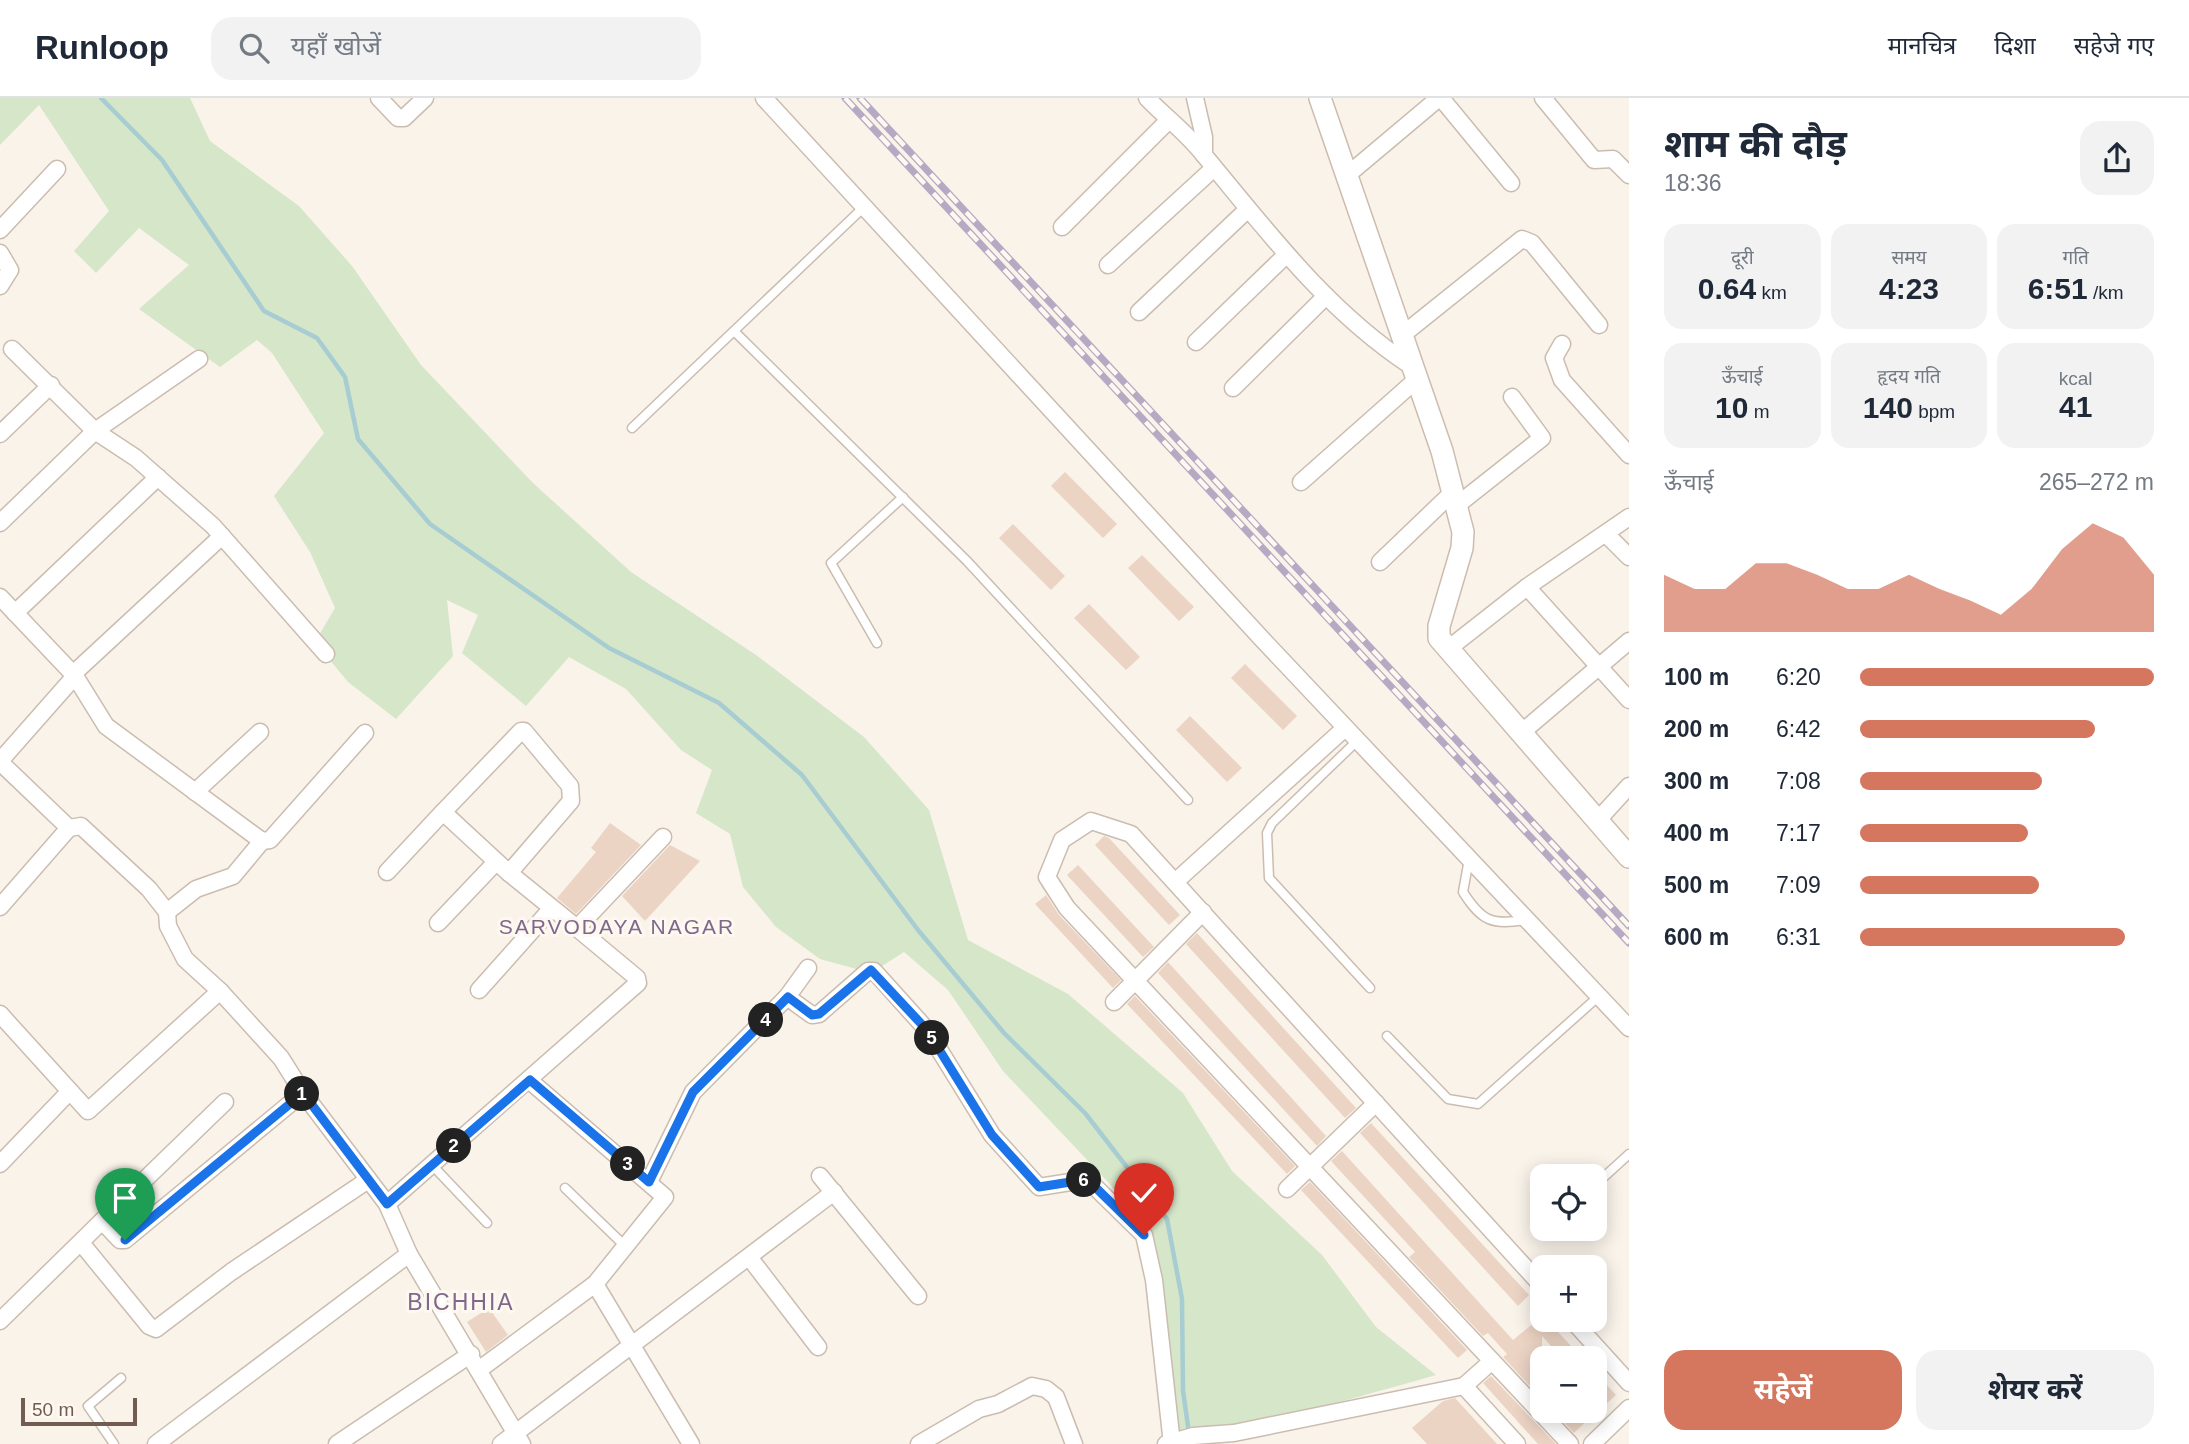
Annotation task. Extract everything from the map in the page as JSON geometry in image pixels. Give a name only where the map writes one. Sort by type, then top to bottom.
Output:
[{"type":"street","points":[[379,98],[398,118],[404,118],[425,98]]},
{"type":"street","points":[[764,98],[1357,741],[1629,1028]]},
{"type":"street","points":[[1147,98],[1204,155],[1286,255],[1326,296],[1413,373]]},
{"type":"street","points":[[1195,98],[1204,137],[1204,155]]},
{"type":"street","points":[[1320,98],[1401,336],[1463,532],[1462,548],[1439,626],[1439,638],[1629,857]]},
{"type":"street","points":[[1345,177],[1440,98],[1511,183]]},
{"type":"street","points":[[1542,98],[1594,160],[1613,159],[1629,175]]},
{"type":"street","points":[[1062,227],[1169,121]]},
{"type":"street","points":[[0,230],[57,169]]},
{"type":"street","points":[[1108,265],[1214,169]]},
{"type":"street","points":[[1139,312],[1248,209]]},
{"type":"street","points":[[1401,336],[1522,239],[1532,243],[1599,325]]},
{"type":"street","points":[[0,253],[10,270],[0,286]]},
{"type":"street","points":[[1196,342],[1286,255]]},
{"type":"street","points":[[1233,388],[1326,296]]},
{"type":"street","points":[[1562,344],[1554,358],[1562,380],[1629,455]]},
{"type":"street","points":[[12,349],[95,431],[158,477],[222,536],[326,654]]},
{"type":"street","points":[[0,523],[95,431],[199,359]]},
{"type":"street","points":[[1301,482],[1413,373]]},
{"type":"street","points":[[0,434],[51,385]]},
{"type":"street","points":[[1380,562],[1454,499],[1542,438],[1512,397]]},
{"type":"street","points":[[15,613],[158,477]]},
{"type":"street","points":[[1448,649],[1527,587],[1629,517]]},
{"type":"street","points":[[1606,534],[1629,557]]},
{"type":"street","points":[[69,828],[0,762],[74,675],[222,536]]},
{"type":"street","points":[[1527,587],[1629,700]]},
{"type":"street","points":[[1,600],[74,675],[106,726],[262,841]]},
{"type":"street","points":[[1521,733],[1629,641]]},
{"type":"street","points":[[1175,882],[1345,728]]},
{"type":"street","points":[[387,872],[521,731],[524,731],[572,793],[570,801],[509,873]]},
{"type":"street","points":[[195,792],[260,732]]},
{"type":"street","points":[[167,912],[196,889],[233,876],[262,841],[270,840],[365,733]]},
{"type":"street","points":[[1597,821],[1629,786]]},
{"type":"street","points":[[387,1204],[530,1080],[639,980],[496,862],[443,812]]},
{"type":"street","points":[[1530,1273],[1131,834],[1091,821],[1062,840],[1047,877],[1067,908],[1570,1444]]},
{"type":"street","points":[[0,907],[69,828],[81,826],[149,889],[167,912],[168,926],[185,959],[220,991],[281,1058],[303,1093],[387,1204],[409,1254],[481,1369],[519,1439]]},
{"type":"street","points":[[577,928],[663,837]]},
{"type":"street","points":[[438,923],[496,862]]},
{"type":"street","points":[[479,990],[552,908]]},
{"type":"street","points":[[1114,1002],[1203,912]]},
{"type":"street","points":[[649,1182],[693,1092],[788,997],[808,968]]},
{"type":"street","points":[[788,997],[812,1015],[819,1014],[868,971],[874,971],[927,1030],[992,1135],[1039,1187],[1083,1180],[1090,1182],[1144,1235],[1154,1280],[1171,1443],[1194,1436],[1234,1433],[1464,1386],[1492,1361]]},
{"type":"street","points":[[0,1014],[88,1111],[220,991]]},
{"type":"street","points":[[481,1369],[595,1284],[666,1196],[530,1080]]},
{"type":"street","points":[[0,1164],[70,1091]]},
{"type":"street","points":[[102,1221],[120,1240],[125,1240],[303,1093]]},
{"type":"street","points":[[0,1321],[225,1102]]},
{"type":"street","points":[[1287,1189],[1376,1103]]},
{"type":"street","points":[[820,1176],[918,1296]]},
{"type":"street","points":[[82,1244],[149,1326],[156,1329],[231,1272],[368,1180]]},
{"type":"street","points":[[501,1444],[519,1439],[634,1346],[834,1192]]},
{"type":"street","points":[[156,1444],[409,1254]]},
{"type":"street","points":[[749,1258],[818,1347]]},
{"type":"street","points":[[595,1284],[691,1444]]},
{"type":"street","points":[[1583,1332],[1629,1383]]},
{"type":"street","points":[[337,1444],[471,1354]]},
{"type":"street","points":[[1464,1386],[1517,1444]]},
{"type":"street","points":[[919,1444],[979,1409],[998,1404],[1032,1387],[1046,1389],[1056,1397],[1074,1444]]},
{"type":"street","points":[[1591,1444],[1629,1408]]},
{"type":"lane","points":[[632,428],[864,207]]},
{"type":"lane","points":[[735,332],[967,561],[1188,800]]},
{"type":"lane","points":[[877,643],[831,562],[903,497]]},
{"type":"lane","points":[[1357,741],[1272,823],[1267,833],[1269,877],[1370,988]]},
{"type":"lane","points":[[1469,859],[1463,892],[1483,917],[1499,924],[1526,920]]},
{"type":"lane","points":[[1387,1036],[1448,1099],[1478,1104],[1599,996]]},
{"type":"lane","points":[[1607,1174],[1629,1154]]},
{"type":"lane","points":[[432,1165],[487,1223]]},
{"type":"lane","points":[[565,1188],[626,1247]]},
{"type":"lane","points":[[114,1444],[88,1406],[121,1378]]},
{"type":"green space","points":[[0,98],[190,98],[210,141],[299,206],[352,266],[421,365],[533,483],[631,572],[756,655],[864,737],[929,810],[968,940],[1068,994],[1183,1093],[1232,1171],[1322,1255],[1376,1327],[1436,1375],[1277,1417],[1179,1432],[1166,1348],[1156,1246],[1109,1183],[1003,1071],[948,990],[904,952],[871,973],[820,959],[776,927],[743,887],[730,834],[696,813],[712,770],[681,750],[626,689],[569,657],[526,706],[462,653],[478,615],[447,600],[453,656],[396,719],[348,682],[315,642],[335,608],[310,552],[274,496],[324,433],[272,353],[257,340],[220,367],[139,309],[189,265],[139,228],[96,273],[74,251],[109,211],[39,105],[0,145]]},
{"type":"building","points":[[1065,472],[1117,524],[1103,538],[1051,486]]},
{"type":"building","points":[[1013,524],[1065,576],[1051,590],[999,538]]},
{"type":"building","points":[[1142,555],[1194,607],[1179,621],[1128,568]]},
{"type":"building","points":[[1089,604],[1140,657],[1126,670],[1074,618]]},
{"type":"building","points":[[1245,664],[1297,716],[1283,730],[1231,678]]},
{"type":"building","points":[[1190,716],[1242,768],[1227,782],[1176,730]]},
{"type":"building","points":[[610,823],[641,845],[576,914],[557,898],[596,852],[591,848]]},
{"type":"building","points":[[1104,836],[1109,838],[1180,915],[1169,925],[1095,845]]},
{"type":"building","points":[[670,845],[700,861],[645,921],[622,896]]},
{"type":"building","points":[[1078,865],[1154,947],[1143,957],[1067,875]]},
{"type":"building","points":[[1046,895],[1059,915],[1121,980],[1113,988],[1035,904]]},
{"type":"building","points":[[1197,933],[1356,1108],[1345,1118],[1186,944]]},
{"type":"building","points":[[1168,962],[1326,1136],[1317,1146],[1158,973]]},
{"type":"building","points":[[1135,996],[1295,1166],[1287,1174],[1127,1004]]},
{"type":"building","points":[[1371,1123],[1529,1295],[1518,1306],[1360,1133]]},
{"type":"building","points":[[1342,1151],[1513,1340],[1530,1326],[1530,1332],[1558,1332],[1571,1346],[1551,1346],[1542,1336],[1542,1346],[1530,1346],[1530,1386],[1503,1357],[1507,1354],[1488,1333],[1483,1336],[1409,1257],[1415,1252],[1331,1161]]},
{"type":"building","points":[[1310,1182],[1467,1350],[1458,1358],[1301,1190]]},
{"type":"building","points":[[489,1308],[508,1335],[486,1352],[467,1322]]},
{"type":"building","points":[[1491,1376],[1530,1417],[1530,1423],[1536,1423],[1556,1444],[1538,1444],[1483,1383]]},
{"type":"building","points":[[1607,1385],[1616,1395],[1607,1403]]},
{"type":"building","points":[[1455,1398],[1497,1444],[1427,1444],[1412,1428],[1443,1401]]},
{"type":"building","points":[[1565,1423],[1584,1423],[1574,1433]]},
{"type":"waterway","points":[[101,98],[162,160],[264,311],[317,338],[345,377],[358,439],[430,524],[609,648],[719,703],[802,775],[918,930],[1004,1033],[1085,1113],[1167,1219],[1182,1299],[1183,1391],[1189,1433]]},
{"type":"railway","points":[[845,98],[1629,943]]},
{"type":"railway","points":[[860,98],[1629,926]]},
{"type":"district","name":"SARVODAYA NAGAR","points":[[617,927]]},
{"type":"district","name":"BICHHIA","points":[[461,1302]]},
{"type":"route","points":[[125,1240],[303,1093],[387,1204],[530,1080],[649,1182],[693,1092],[788,997],[812,1015],[819,1014],[871,970],[905,1003],[927,1030],[992,1135],[1039,1187],[1083,1180],[1090,1182],[1144,1235]]}]
